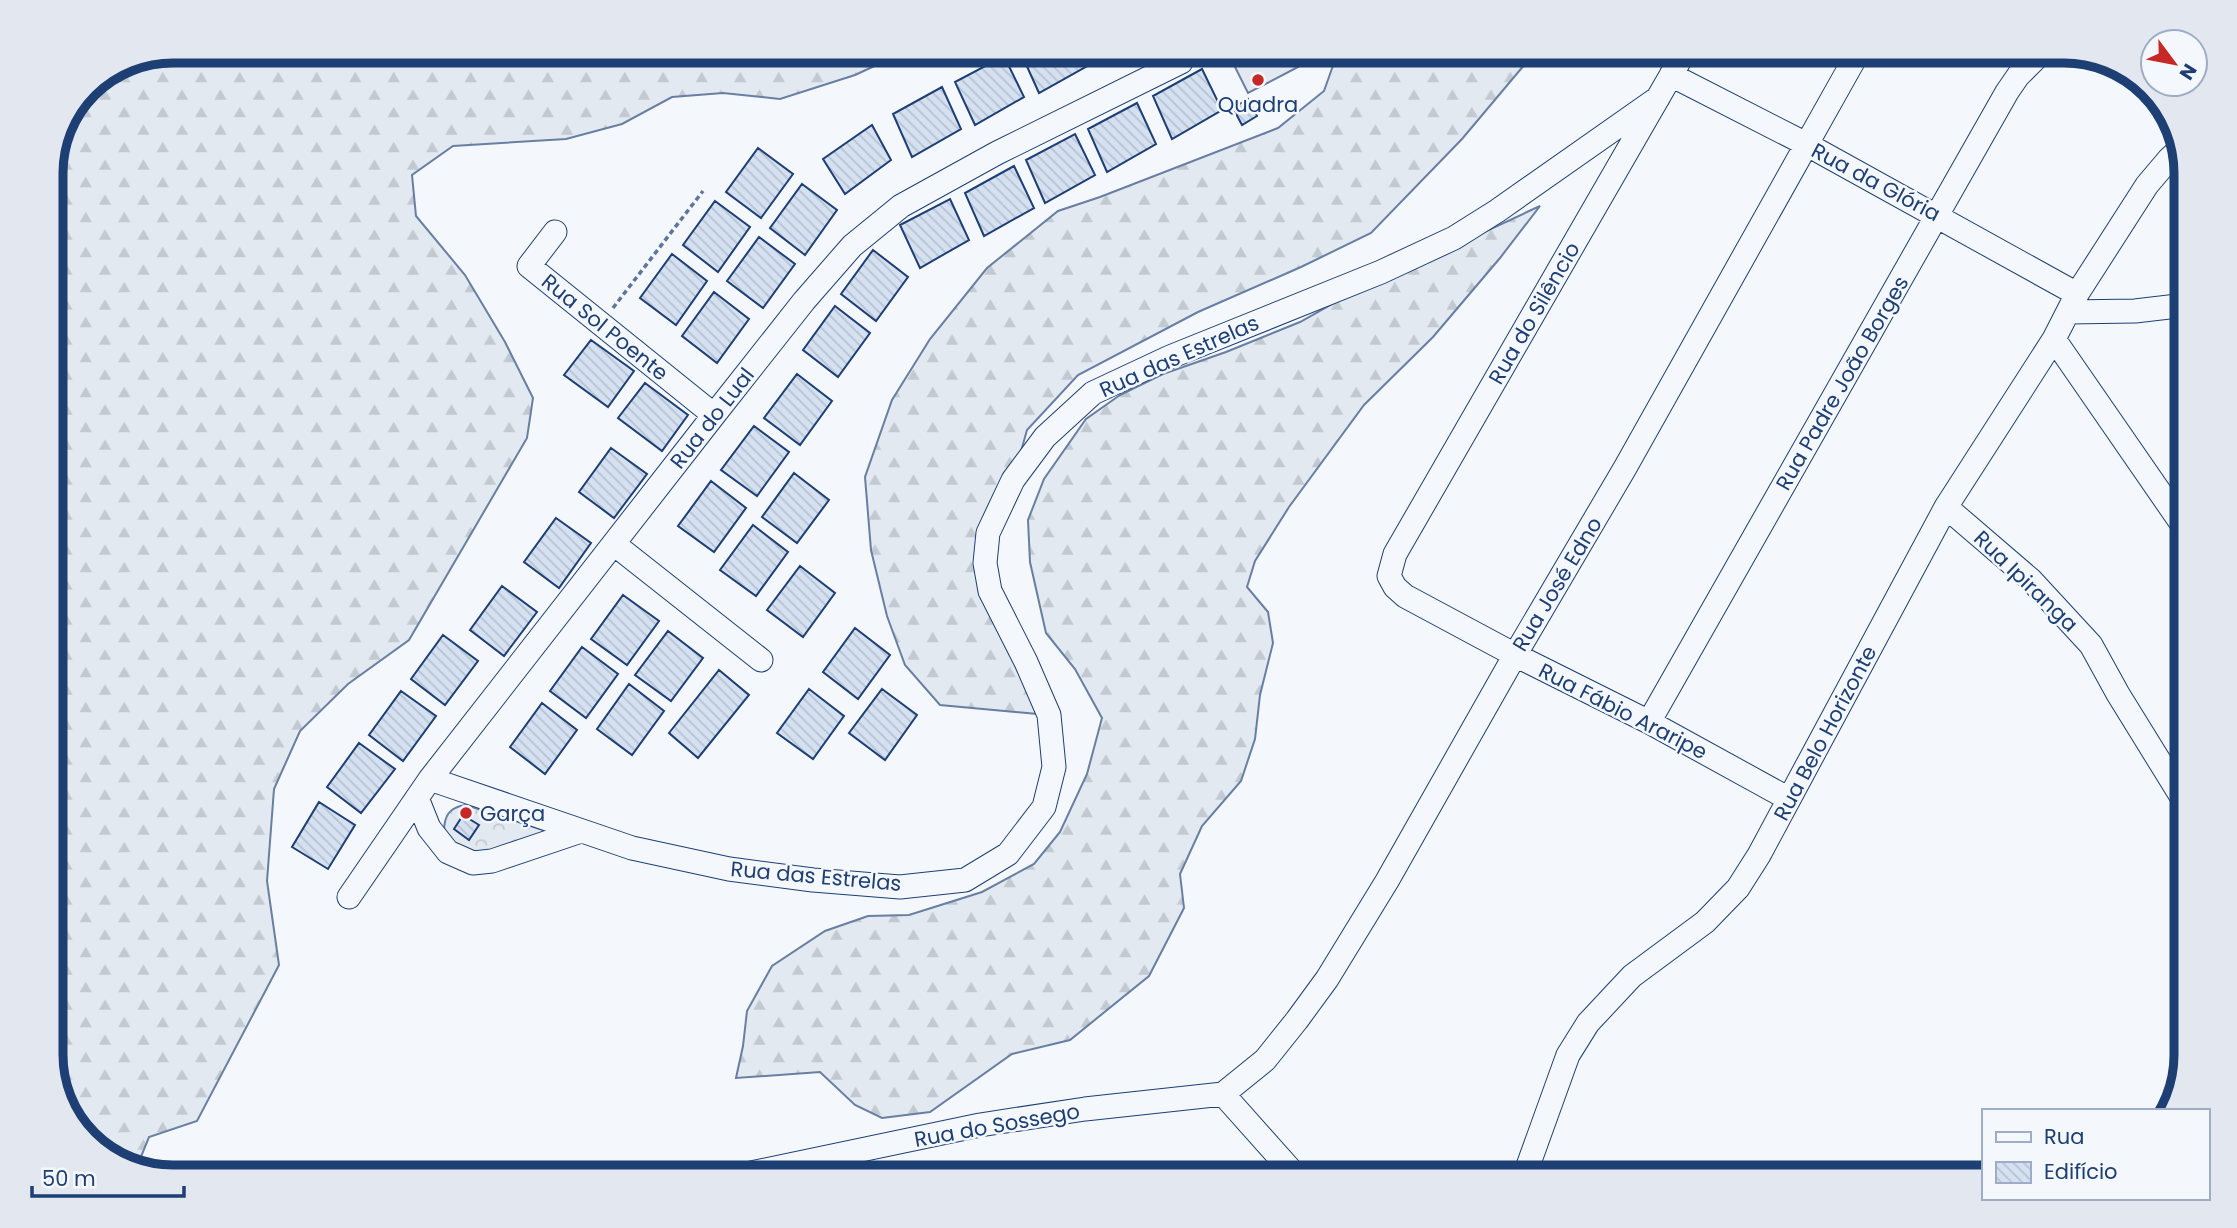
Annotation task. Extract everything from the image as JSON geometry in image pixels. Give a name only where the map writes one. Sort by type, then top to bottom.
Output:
[{"type":"street","name":"Rua do Lual","points":[[349,897],[424,788],[804,301],[852,246],[901,206],[997,153],[1179,63]]},
{"type":"street","name":"Rua do Silêncio","points":[[1389,576],[1395,554],[1678,63]]},
{"type":"street","name":"Rua José Edno","points":[[1223,1094],[1265,1060],[1297,1020],[1327,979],[1387,881],[1625,468],[1852,63]]},
{"type":"street","name":"Rua Padre João Borges","points":[[1649,722],[2007,92],[2031,63]]},
{"type":"street","name":"Rua da Glória","points":[[1671,75],[1938,215],[2073,303]]},
{"type":"street","name":"Rua das Estrelas","points":[[424,788],[581,831],[632,848],[729,869],[813,880],[900,887],[965,880],[1008,854],[1044,807],[1054,767],[1049,715],[990,591],[985,563],[988,533],[1013,480],[1045,437],[1093,393],[1170,357],[1381,272],[1454,238],[1658,98]]},
{"type":"street","name":"Rua Belo Horizonte","points":[[1528,1165],[1569,1055],[1588,1023],[1632,976],[1704,922],[1738,888],[1759,855],[1945,507],[2054,339],[2073,303],[2147,185],[2173,156]]},
{"type":"street","name":"Rua Sol Poente","points":[[555,232],[529,266],[714,415]]},
{"type":"street","points":[[2073,303],[2135,311],[2174,306]]},
{"type":"street","points":[[2054,339],[2174,513]]},
{"type":"street","name":"Rua Ipiranga","points":[[1945,507],[2031,580],[2091,645],[2174,785]]},
{"type":"street","points":[[614,544],[761,660]]},
{"type":"street","name":"Rua Fábio Araripe","points":[[1389,576],[1395,587],[1405,596],[1649,722],[1789,799]]},
{"type":"street","points":[[424,788],[429,828],[448,852],[473,863],[492,861],[581,831]]},
{"type":"street","points":[[1223,1094],[1286,1165]]},
{"type":"street","name":"Rua do Sossego","points":[[789,1165],[980,1125],[1085,1109],[1223,1094]]},
{"type":"path","points":[[601,324],[703,191]]},
{"type":"green space","points":[[173,63],[881,63],[855,75],[780,99],[723,93],[672,97],[622,124],[566,139],[453,146],[412,175],[416,216],[465,275],[505,342],[533,398],[527,438],[409,640],[348,684],[300,731],[274,789],[267,881],[279,965],[197,1121],[149,1137],[140,1159],[124,1154],[101,1138],[74,1104],[63,1062],[63,166],[71,131],[82,112],[95,95],[131,71]]},
{"type":"green space","points":[[1233,63],[1296,63],[1298,67],[1248,93]]},
{"type":"green space","points":[[1334,63],[1526,63],[1462,139],[1371,233],[1198,312],[1078,375],[1027,430],[985,563],[1049,715],[940,705],[905,665],[887,616],[871,550],[865,477],[892,400],[930,339],[987,268],[1058,211],[1278,128],[1324,91]]},
{"type":"green space","points":[[1540,206],[1433,337],[1364,405],[1289,507],[1255,561],[1247,587],[1268,612],[1273,643],[1260,695],[1255,739],[1241,781],[1202,826],[1180,874],[1184,908],[1149,976],[1070,1040],[1012,1054],[930,1112],[882,1118],[855,1105],[820,1072],[736,1078],[747,1011],[772,966],[825,931],[868,916],[909,915],[982,892],[1034,864],[1060,832],[1087,774],[1102,718],[1075,669],[1046,633],[1030,562],[1028,520],[1044,479],[1086,419],[1120,395],[1163,374],[1300,322],[1343,298]]},
{"type":"green space","points":[[466,805],[546,831],[513,845],[489,851],[466,850],[456,845],[444,832],[449,813]]},
{"type":"building","points":[[991,63],[1007,63],[1024,97],[975,125],[955,82]]},
{"type":"building","points":[[1025,63],[1088,63],[1089,65],[1039,93]]},
{"type":"building","points":[[1202,69],[1222,110],[1172,139],[1153,96]]},
{"type":"building","points":[[942,87],[961,129],[912,157],[893,114]]},
{"type":"building","points":[[1248,99],[1257,116],[1242,125],[1233,108]]},
{"type":"building","points":[[1137,103],[1156,144],[1107,172],[1088,129]]},
{"type":"building","points":[[872,125],[891,160],[845,194],[823,159]]},
{"type":"building","points":[[1075,134],[1095,175],[1045,203],[1026,160]]},
{"type":"building","points":[[758,148],[793,174],[761,218],[726,192]]},
{"type":"building","points":[[1014,166],[1034,208],[984,236],[965,193]]},
{"type":"building","points":[[802,184],[837,210],[805,255],[770,228]]},
{"type":"building","points":[[950,199],[969,240],[920,268],[900,225]]},
{"type":"building","points":[[715,201],[750,227],[718,272],[683,245]]},
{"type":"building","points":[[759,237],[795,264],[763,308],[727,281]]},
{"type":"building","points":[[873,250],[908,277],[876,321],[841,294]]},
{"type":"building","points":[[672,254],[707,281],[676,325],[640,298]]},
{"type":"building","points":[[714,292],[749,319],[717,363],[682,336]]},
{"type":"building","points":[[835,306],[870,333],[838,377],[803,350]]},
{"type":"building","points":[[591,340],[634,371],[608,407],[564,375]]},
{"type":"building","points":[[797,374],[832,401],[800,445],[764,418]]},
{"type":"building","points":[[645,383],[688,415],[662,451],[618,418]]},
{"type":"building","points":[[754,426],[789,452],[757,496],[721,470]]},
{"type":"building","points":[[611,448],[647,474],[614,518],[579,492]]},
{"type":"building","points":[[794,473],[829,500],[797,543],[762,517]]},
{"type":"building","points":[[711,481],[746,508],[714,552],[678,526]]},
{"type":"building","points":[[556,518],[591,543],[559,588],[524,562]]},
{"type":"building","points":[[753,525],[788,552],[756,596],[720,570]]},
{"type":"building","points":[[800,566],[835,593],[803,637],[767,610]]},
{"type":"building","points":[[502,586],[537,612],[504,656],[470,630]]},
{"type":"building","points":[[623,595],[659,621],[627,665],[591,639]]},
{"type":"building","points":[[855,628],[890,655],[858,699],[823,672]]},
{"type":"building","points":[[668,631],[703,658],[671,701],[635,675]]},
{"type":"building","points":[[443,635],[478,661],[445,705],[411,679]]},
{"type":"building","points":[[582,647],[618,674],[586,718],[550,691]]},
{"type":"building","points":[[719,670],[749,695],[698,758],[669,733]]},
{"type":"building","points":[[629,684],[664,711],[632,755],[597,729]]},
{"type":"building","points":[[809,689],[844,716],[813,759],[777,733]]},
{"type":"building","points":[[882,689],[917,715],[885,760],[849,733]]},
{"type":"building","points":[[401,691],[436,716],[403,761],[369,735]]},
{"type":"building","points":[[542,703],[577,730],[545,774],[510,747]]},
{"type":"building","points":[[359,743],[395,769],[361,813],[327,787]]},
{"type":"building","points":[[319,802],[355,825],[328,869],[292,847]]},
{"type":"building","points":[[463,815],[479,825],[469,840],[454,829]]},
{"type":"place","name":"Quadra","points":[[1258,80]]},
{"type":"place","name":"Garça","points":[[466,813]]}]
